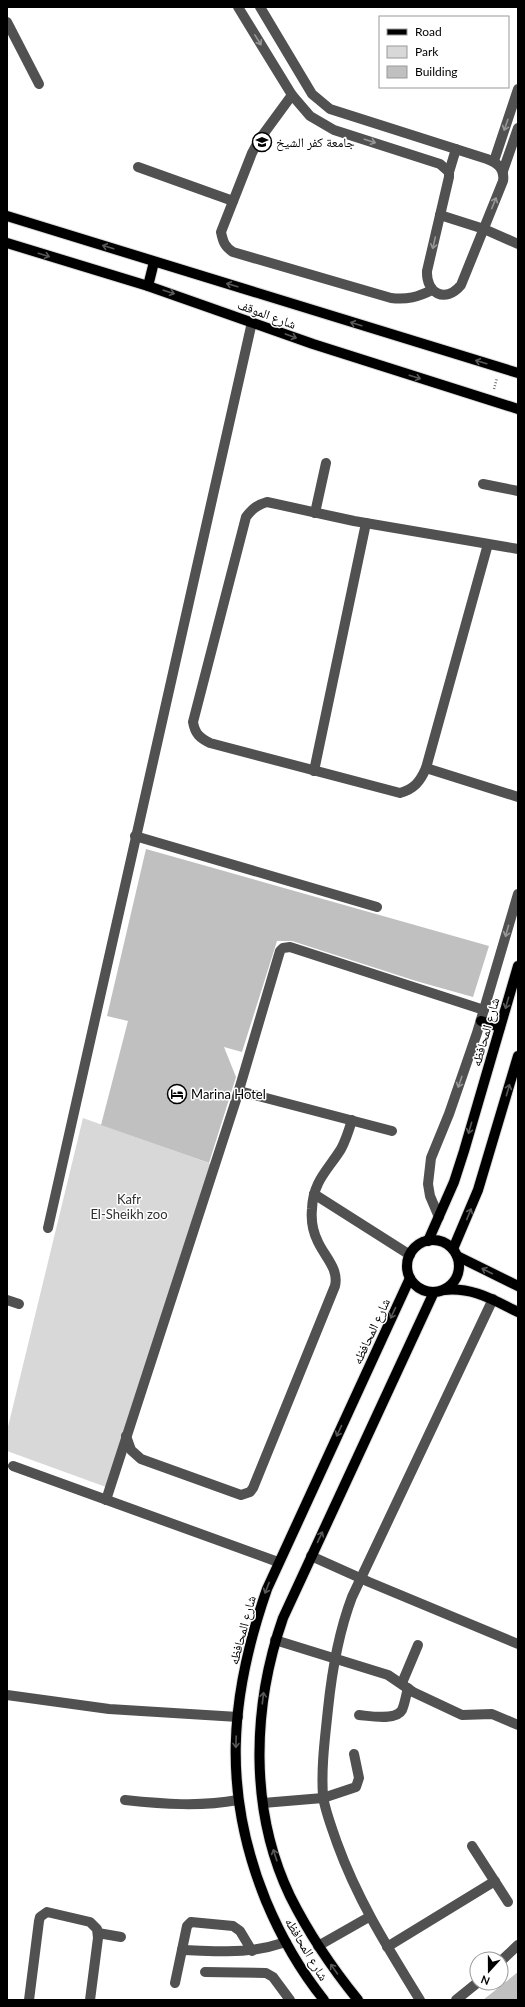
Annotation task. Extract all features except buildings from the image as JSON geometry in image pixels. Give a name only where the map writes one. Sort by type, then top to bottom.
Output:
[{"type":"main road","name":"شارع الموقف","points":[[7,216],[518,373]]},
{"type":"main road","name":"شارع الموقف","points":[[7,243],[148,286],[313,344],[518,409]]},
{"type":"main road","points":[[148,286],[154,262]]},
{"type":"main road","name":"شارع المحافظه","points":[[428,1241],[439,1217],[464,1151],[518,966]]},
{"type":"main road","points":[[481,1021],[500,1027]]},
{"type":"main road","points":[[438,1291],[452,1283],[458,1272],[455,1252],[478,1190],[518,1056]]},
{"type":"main road","points":[[518,1286],[455,1252],[446,1243],[437,1240],[420,1243],[410,1255],[407,1262],[410,1278],[420,1288],[438,1291],[468,1290],[493,1299],[518,1312]]},
{"type":"main road","name":"شارع المحافظه","points":[[321,1999],[295,1959],[277,1926],[251,1862],[243,1832],[238,1800],[236,1770],[238,1717],[245,1662],[254,1625],[278,1562],[410,1278]]},
{"type":"main road","name":"شارع المحافظه","points":[[358,2000],[318,1946],[290,1895],[279,1869],[270,1842],[263,1803],[260,1757],[260,1725],[264,1692],[275,1640],[291,1598],[438,1291]]},
{"type":"lane","points":[[238,7],[292,95],[300,106],[322,124],[440,164],[449,172]]},
{"type":"lane","points":[[260,7],[306,84],[320,102],[341,114],[494,161],[503,171]]},
{"type":"lane","points":[[7,22],[39,84]]},
{"type":"lane","points":[[494,161],[518,89]]},
{"type":"lane","points":[[292,95],[259,140],[233,201],[222,232],[222,240],[227,248],[234,252],[391,298],[414,298],[432,290]]},
{"type":"lane","points":[[456,149],[449,172],[450,177],[427,271],[427,281],[432,290],[439,294],[447,295],[458,289],[484,229],[503,182],[503,171],[518,128]]},
{"type":"lane","points":[[138,167],[233,201]]},
{"type":"lane","points":[[440,215],[484,229],[518,244]]},
{"type":"lane","points":[[48,1228],[135,836],[252,322]]},
{"type":"lane","points":[[315,513],[326,463]]},
{"type":"lane","points":[[483,484],[518,491]]},
{"type":"lane","points":[[488,544],[426,768],[417,785],[409,791],[400,793],[210,743],[201,739],[195,732],[192,722],[246,517],[255,507],[267,502],[366,523],[518,549]]},
{"type":"lane","points":[[314,771],[366,523]]},
{"type":"lane","points":[[426,768],[518,797]]},
{"type":"lane","points":[[135,836],[377,907]]},
{"type":"lane","points":[[439,1217],[430,1196],[428,1184],[431,1158],[449,1114],[481,1021],[518,894]]},
{"type":"lane","points":[[106,1500],[239,1090],[278,954],[283,948],[290,948],[484,1010]]},
{"type":"lane","points":[[239,1090],[392,1131]]},
{"type":"lane","points":[[126,1436],[131,1450],[141,1458],[241,1495],[250,1492],[253,1488],[336,1281],[334,1269],[318,1241],[313,1226],[311,1210],[319,1179],[343,1144],[352,1120]]},
{"type":"lane","points":[[314,1194],[410,1255]]},
{"type":"lane","points":[[420,2000],[369,1917],[343,1860],[323,1798],[324,1742],[334,1658],[345,1617],[361,1579],[493,1299]]},
{"type":"lane","points":[[7,1300],[19,1304]]},
{"type":"lane","points":[[13,1466],[278,1562]]},
{"type":"lane","points":[[311,1556],[361,1579],[518,1644]]},
{"type":"lane","points":[[275,1640],[388,1675],[405,1686],[462,1715],[492,1714],[518,1725]]},
{"type":"lane","points":[[360,1716],[397,1715],[402,1709],[405,1686],[418,1645]]},
{"type":"lane","points":[[7,1695],[116,1709],[238,1717]]},
{"type":"lane","points":[[263,1803],[323,1798],[356,1787],[359,1778],[354,1754]]},
{"type":"lane","points":[[125,1800],[214,1805],[238,1800]]},
{"type":"lane","points":[[472,1846],[508,1902]]},
{"type":"lane","points":[[387,1947],[495,1881]]},
{"type":"lane","points":[[29,2000],[39,1921],[44,1914],[52,1912],[90,1922],[97,1929],[98,1933],[90,2000]]},
{"type":"lane","points":[[318,1946],[369,1917]]},
{"type":"lane","points":[[175,1983],[186,1926],[193,1922],[233,1926],[240,1931],[252,1951]]},
{"type":"lane","points":[[98,1933],[121,1937]]},
{"type":"lane","points":[[182,1950],[252,1951],[286,1942]]},
{"type":"lane","points":[[509,1953],[518,1945]]},
{"type":"lane","points":[[205,1972],[266,1973],[273,1977],[290,2000]]},
{"type":"lane","points":[[456,2000],[469,1989]]},
{"type":"path","points":[[490,401],[500,368]]},
{"type":"green space","name":"Kafr El-Sheikh zoo","points":[[83,1118],[211,1164],[106,1487],[7,1451],[7,1431]]},
{"type":"place","name":"جامعة كفر الشيخ","points":[[262,142]]},
{"type":"place","name":"Marina Hotel","points":[[177,1094]]}]
